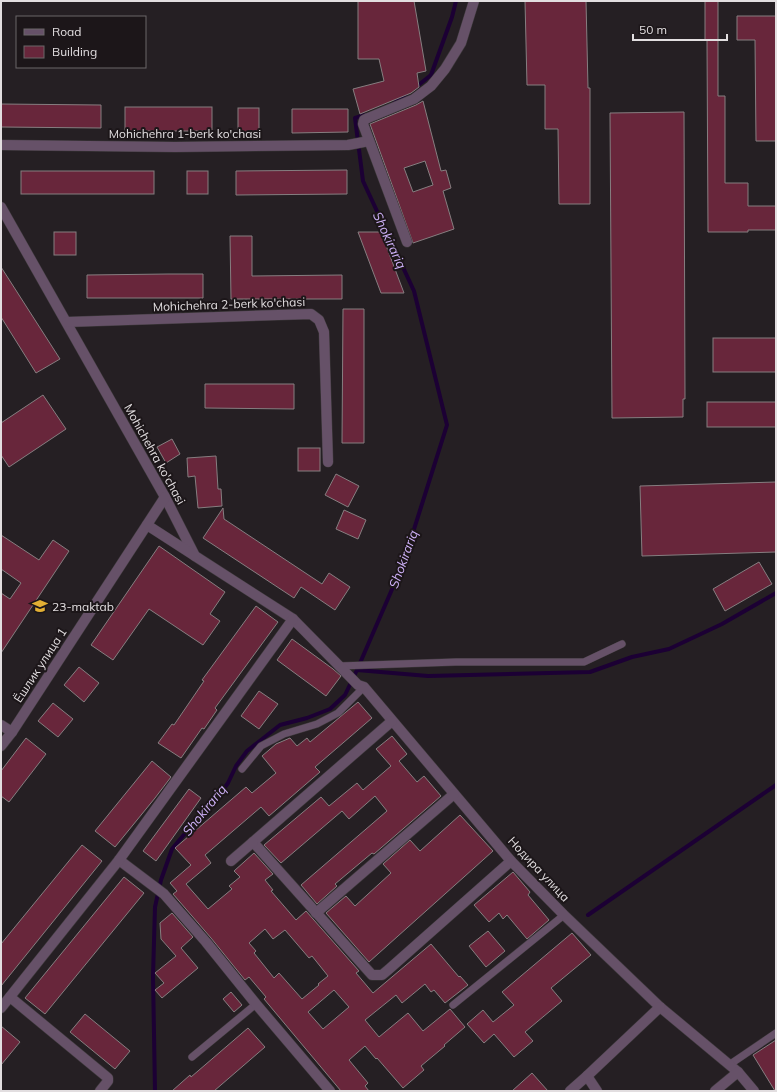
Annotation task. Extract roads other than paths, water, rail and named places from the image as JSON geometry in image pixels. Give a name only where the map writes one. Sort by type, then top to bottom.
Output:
[{"type":"street","points":[[407,242],[364,128],[364,120],[414,99],[431,86],[445,69],[461,43],[474,1]]},
{"type":"street","name":"Mohichehra 1-berk ko'chasi","points":[[1,146],[301,146],[348,145],[369,141]]},
{"type":"street","name":"Mohichehra ko'chasi","points":[[1,207],[165,497],[196,556],[293,619],[339,666]]},
{"type":"street","name":"Mohichehra 2-berk ko'chasi","points":[[67,322],[312,314],[319,320],[324,332],[328,462]]},
{"type":"street","name":"Ёшлик улица 1","points":[[1,746],[12,732],[165,497]]},
{"type":"street","points":[[147,525],[196,556]]},
{"type":"street","points":[[1,1008],[119,860],[293,619]]},
{"type":"street","name":"Нодира улица","points":[[339,666],[361,686],[392,721],[512,862],[564,915],[660,1007],[738,1072],[754,1091]]},
{"type":"street","points":[[231,861],[392,721]]},
{"type":"street","points":[[1,725],[12,732]]},
{"type":"street","points":[[316,913],[454,794]]},
{"type":"street","points":[[253,842],[372,975],[382,975],[512,862]]},
{"type":"street","points":[[119,860],[164,894],[330,1091]]},
{"type":"street","points":[[10,997],[108,1078],[108,1081],[100,1091]]},
{"type":"street","points":[[570,1091],[660,1007]]},
{"type":"street","points":[[715,1091],[738,1072]]},
{"type":"street","points":[[587,1076],[597,1091]]},
{"type":"lane","points":[[339,666],[584,662],[622,644]]},
{"type":"lane","points":[[242,769],[261,746],[284,734],[317,724],[338,713],[361,686]]},
{"type":"lane","points":[[453,1005],[564,915]]},
{"type":"lane","points":[[192,1058],[256,1004]]},
{"type":"lane","points":[[729,1065],[776,1033]]},
{"type":"waterway","name":"Shokirariq","points":[[416,87],[431,75],[452,17],[456,1]]},
{"type":"waterway","name":"Shokirariq","points":[[393,104],[407,93]]},
{"type":"waterway","name":"Shokirariq","points":[[155,1091],[153,976],[155,907],[161,880],[172,849],[217,798],[228,783],[236,766],[247,751],[280,725],[307,718],[330,709],[345,695],[403,564],[447,425],[414,291],[363,181],[355,118],[365,115]]},
{"type":"waterway","points":[[357,670],[428,676],[590,672],[632,657],[669,649],[722,624],[776,593]]},
{"type":"waterway","points":[[588,915],[776,785]]},
{"type":"place","name":"23-maktab","points":[[40,606]]}]
